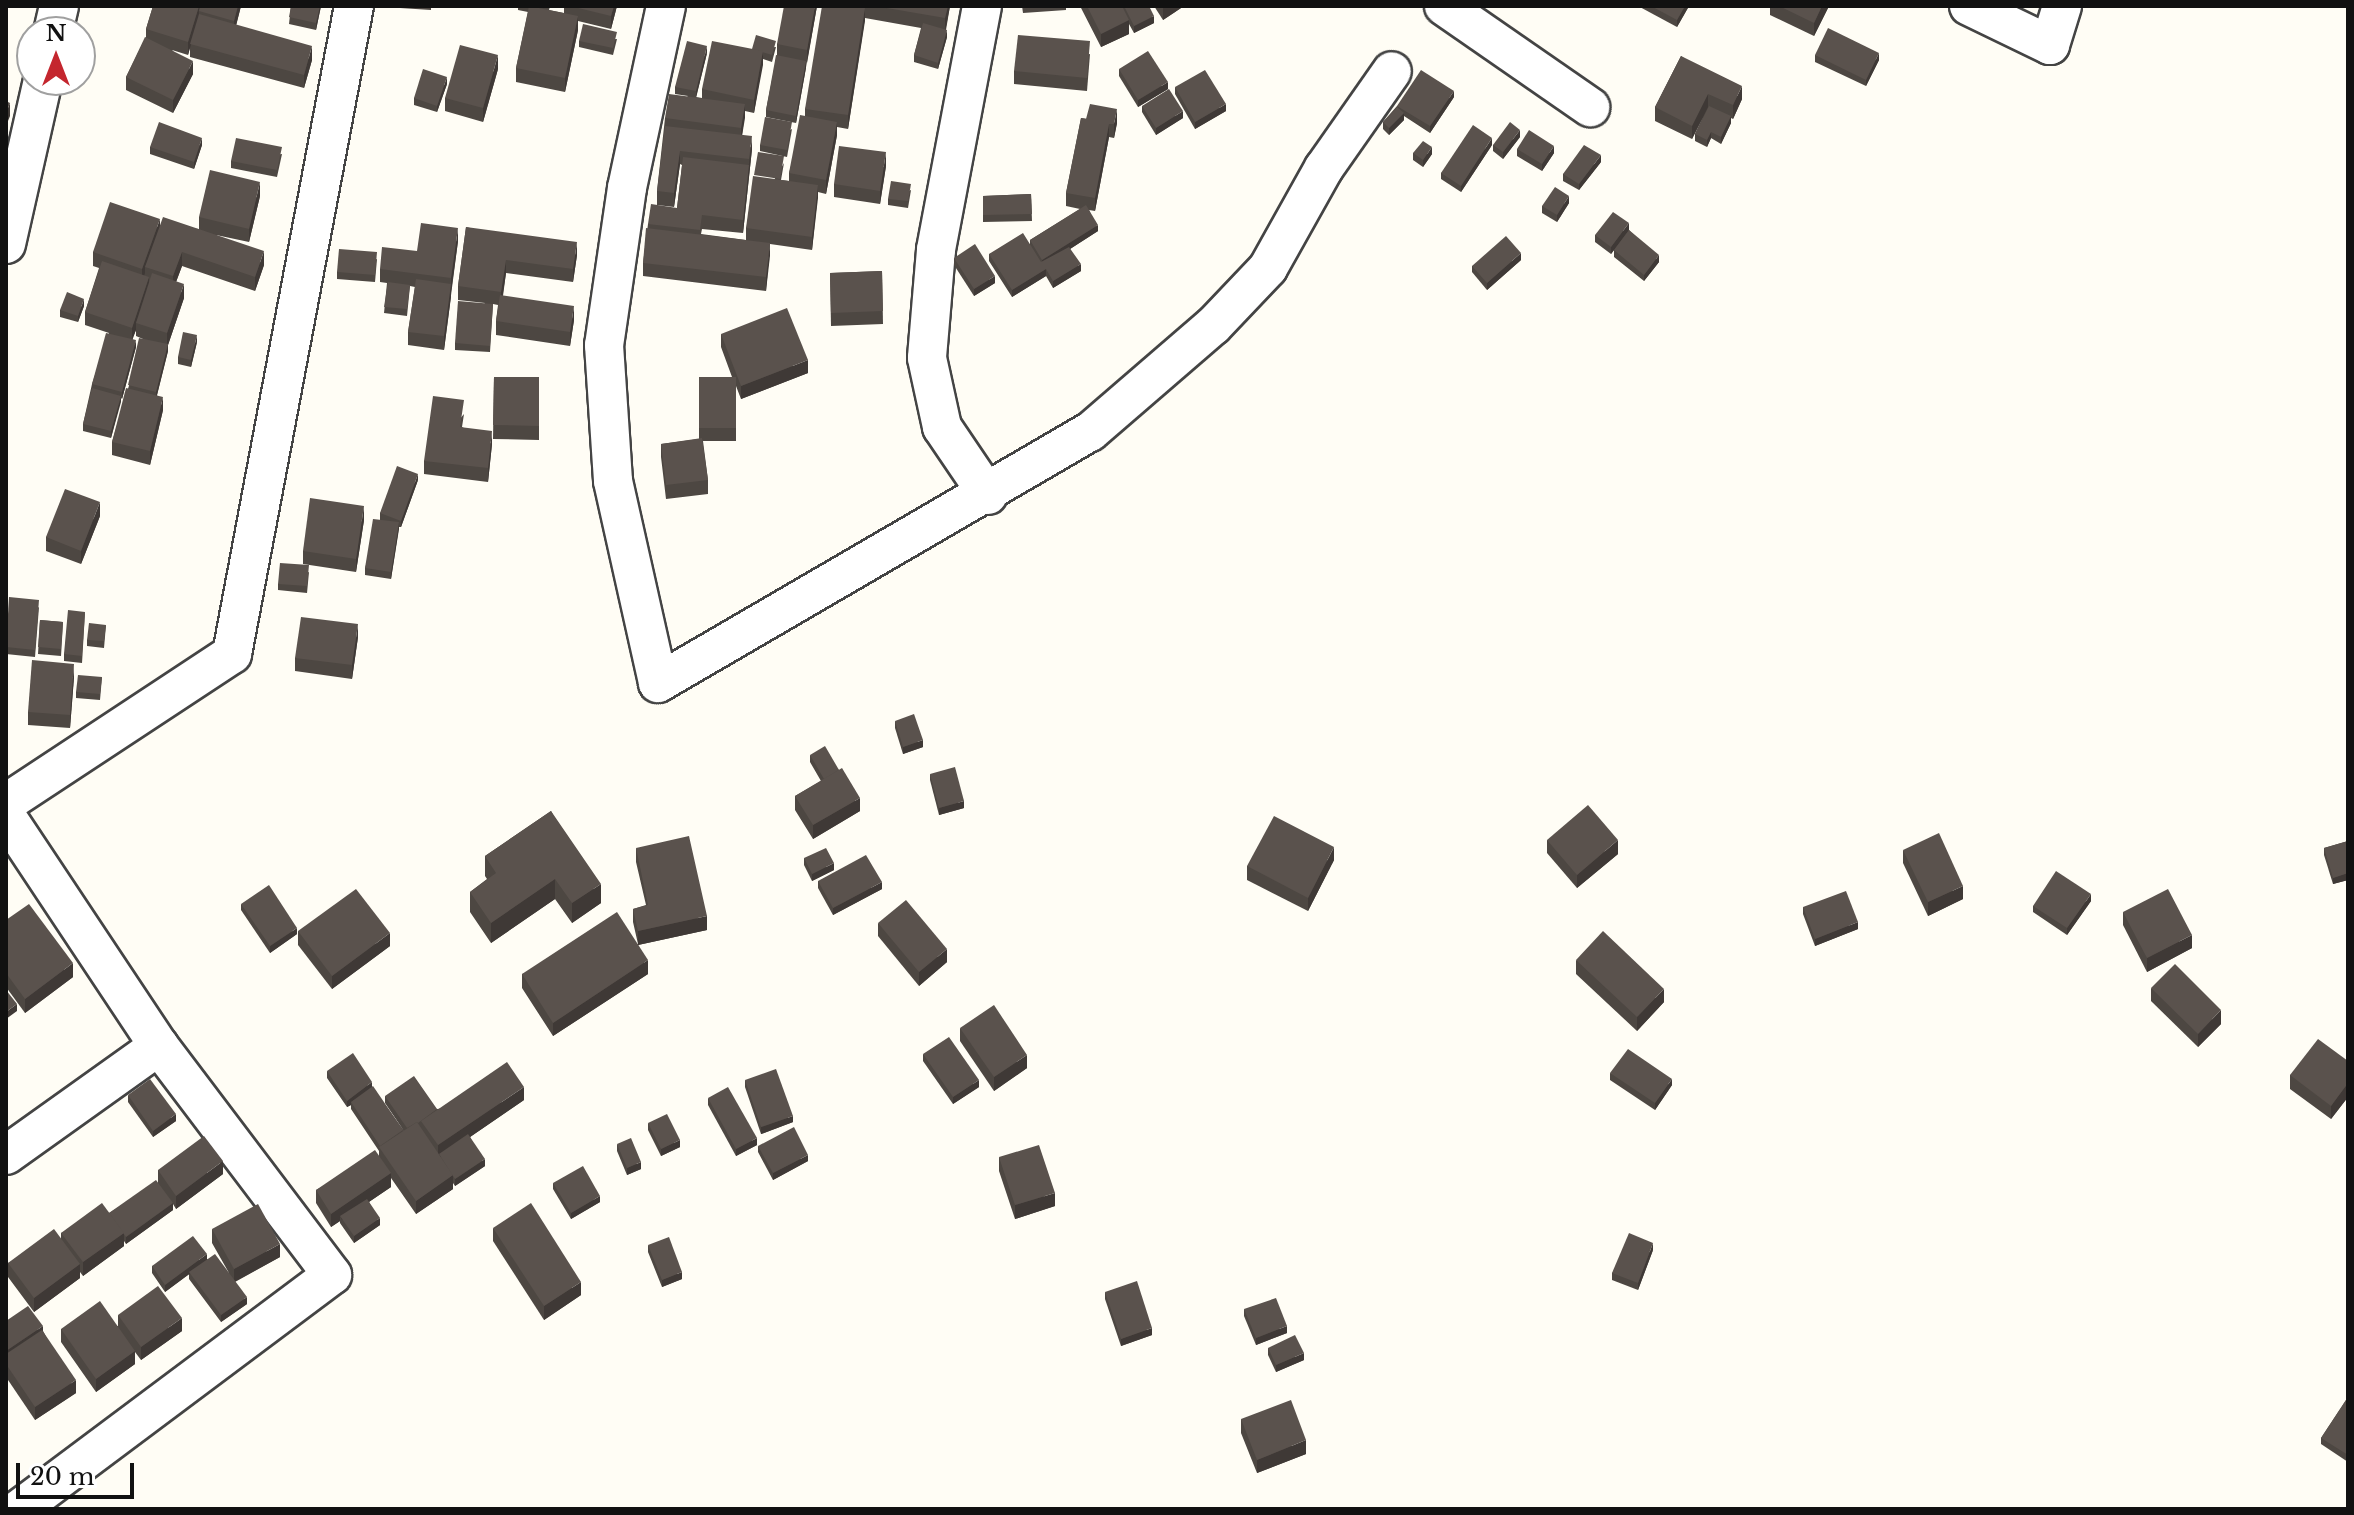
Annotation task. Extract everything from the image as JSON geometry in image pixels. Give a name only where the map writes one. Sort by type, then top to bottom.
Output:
[{"type":"street","points":[[6,803],[232,654],[354,6]]},
{"type":"street","points":[[666,6],[627,188],[604,345],[613,481],[658,683],[988,495],[1090,432],[1222,317],[1268,268],[1324,168],[1392,71]]},
{"type":"street","points":[[982,6],[936,250],[927,358],[942,427],[988,495]]},
{"type":"street","points":[[1444,6],[1590,107]]},
{"type":"street","points":[[1969,6],[2050,45],[2062,6]]},
{"type":"street","points":[[6,244],[39,96]]},
{"type":"street","points":[[6,816],[159,1046],[332,1275],[19,1509]]},
{"type":"street","points":[[6,1155],[159,1046]]},
{"type":"building","points":[[153,6],[199,6],[188,42],[146,29]]},
{"type":"building","points":[[200,6],[238,6],[234,21],[199,11]]},
{"type":"building","points":[[291,6],[320,6],[316,23],[289,17]]},
{"type":"building","points":[[529,6],[578,16],[565,78],[516,68]]},
{"type":"building","points":[[570,6],[614,6],[611,16]]},
{"type":"building","points":[[784,6],[815,6],[807,50],[777,44]]},
{"type":"building","points":[[822,6],[865,8],[848,115],[805,109]]},
{"type":"building","points":[[875,6],[948,6],[945,18]]},
{"type":"building","points":[[1087,6],[1122,6],[1129,20],[1101,34]]},
{"type":"building","points":[[1124,6],[1149,6],[1154,16],[1134,26]]},
{"type":"building","points":[[1651,6],[1685,6],[1677,20]]},
{"type":"building","points":[[1779,6],[1822,6],[1814,23]]},
{"type":"building","points":[[199,14],[312,46],[304,75],[190,44]]},
{"type":"building","points":[[923,23],[947,30],[938,63],[914,55]]},
{"type":"building","points":[[583,24],[617,32],[613,48],[579,41]]},
{"type":"building","points":[[1828,28],[1879,53],[1866,80],[1815,55]]},
{"type":"building","points":[[756,35],[776,41],[772,55],[752,49]]},
{"type":"building","points":[[1018,35],[1090,41],[1087,78],[1014,71]]},
{"type":"building","points":[[145,37],[193,61],[173,100],[126,77]]},
{"type":"building","points":[[687,41],[707,46],[696,91],[675,87]]},
{"type":"building","points":[[712,41],[763,51],[754,100],[702,89]]},
{"type":"building","points":[[460,45],[498,55],[483,108],[445,98]]},
{"type":"building","points":[[1148,51],[1168,82],[1138,100],[1119,69]]},
{"type":"building","points":[[776,55],[806,61],[796,116],[766,110]]},
{"type":"building","points":[[1681,56],[1742,86],[1733,105],[1708,94],[1692,126],[1655,107]]},
{"type":"building","points":[[423,69],[447,77],[437,106],[414,98]]},
{"type":"building","points":[[1205,70],[1226,104],[1195,122],[1175,87]]},
{"type":"building","points":[[1421,70],[1454,91],[1430,126],[1397,106]]},
{"type":"building","points":[[1169,89],[1183,111],[1156,128],[1142,106]]},
{"type":"building","points":[[669,94],[745,104],[741,128],[665,118]]},
{"type":"building","points":[[1090,104],[1117,109],[1114,124],[1109,124],[1095,198],[1066,193],[1081,118],[1086,119]]},
{"type":"building","points":[[1709,106],[1731,116],[1721,137],[1711,132],[1707,140],[1695,134]]},
{"type":"building","points":[[1397,107],[1404,113],[1389,128],[1383,122]]},
{"type":"building","points":[[800,115],[837,122],[826,180],[789,173]]},
{"type":"building","points":[[765,117],[792,122],[787,150],[760,145]]},
{"type":"building","points":[[159,122],[202,138],[194,162],[150,147]]},
{"type":"building","points":[[1510,122],[1520,130],[1503,152],[1493,145]]},
{"type":"building","points":[[1473,125],[1492,138],[1461,186],[1441,173]]},
{"type":"building","points":[[665,126],[752,136],[749,159],[680,151],[674,193],[657,191]]},
{"type":"building","points":[[1529,130],[1554,146],[1542,164],[1517,149]]},
{"type":"building","points":[[236,138],[282,147],[277,170],[231,161]]},
{"type":"building","points":[[1423,141],[1432,147],[1423,160],[1413,153]]},
{"type":"building","points":[[1584,145],[1601,155],[1579,184],[1563,174]]},
{"type":"building","points":[[839,146],[886,152],[880,191],[834,184]]},
{"type":"building","points":[[758,152],[784,156],[780,179],[754,175]]},
{"type":"building","points":[[683,157],[749,165],[743,220],[702,215],[700,230],[648,224],[651,204],[677,208]]},
{"type":"building","points":[[210,170],[260,182],[249,229],[199,217]]},
{"type":"building","points":[[753,176],[818,185],[812,237],[746,228]]},
{"type":"building","points":[[891,181],[911,184],[908,201],[888,199]]},
{"type":"building","points":[[1555,187],[1569,196],[1557,215],[1542,206]]},
{"type":"building","points":[[1031,194],[1032,214],[983,215],[983,196]]},
{"type":"building","points":[[110,202],[160,219],[142,269],[93,252]]},
{"type":"building","points":[[1086,205],[1098,225],[1042,260],[1030,240]]},
{"type":"building","points":[[1613,212],[1629,223],[1611,247],[1595,235]]},
{"type":"building","points":[[163,217],[264,251],[255,277],[182,252],[173,276],[145,267]]},
{"type":"building","points":[[421,223],[458,228],[451,278],[380,269],[382,247],[417,251]]},
{"type":"building","points":[[466,227],[577,242],[573,269],[506,260],[501,292],[458,286]]},
{"type":"building","points":[[646,228],[770,243],[766,277],[643,263]]},
{"type":"building","points":[[1629,230],[1659,255],[1644,275],[1614,250]]},
{"type":"building","points":[[1023,233],[1041,262],[1069,247],[1081,264],[1053,281],[1046,269],[1012,290],[989,254]]},
{"type":"building","points":[[1506,236],[1521,253],[1487,283],[1472,266]]},
{"type":"building","points":[[975,244],[995,276],[974,289],[954,258]]},
{"type":"building","points":[[339,249],[377,252],[375,275],[337,272]]},
{"type":"building","points":[[102,261],[149,277],[132,328],[85,312]]},
{"type":"building","points":[[882,271],[883,311],[831,313],[830,273]]},
{"type":"building","points":[[152,273],[184,284],[167,333],[136,323]]},
{"type":"building","points":[[416,279],[451,284],[444,336],[408,332]]},
{"type":"building","points":[[388,282],[410,285],[407,309],[384,307]]},
{"type":"building","points":[[67,292],[84,299],[78,316],[60,310]]},
{"type":"building","points":[[500,295],[574,306],[570,332],[496,321]]},
{"type":"building","points":[[458,301],[493,304],[490,346],[455,343]]},
{"type":"building","points":[[787,308],[808,360],[741,386],[721,334]]},
{"type":"building","points":[[183,332],[197,335],[191,360],[178,357]]},
{"type":"building","points":[[106,333],[136,340],[122,392],[92,384]]},
{"type":"building","points":[[139,338],[168,344],[156,392],[128,385]]},
{"type":"building","points":[[494,377],[539,377],[539,426],[493,425]]},
{"type":"building","points":[[699,377],[736,377],[736,428],[699,428]]},
{"type":"building","points":[[92,388],[121,396],[111,431],[83,424]]},
{"type":"building","points":[[126,388],[163,397],[150,451],[112,442]]},
{"type":"building","points":[[433,396],[464,400],[460,427],[492,431],[488,468],[424,461]]},
{"type":"building","points":[[702,438],[708,480],[666,485],[661,444]]},
{"type":"building","points":[[397,466],[418,474],[401,521],[380,513]]},
{"type":"building","points":[[65,489],[100,502],[81,551],[46,537]]},
{"type":"building","points":[[310,498],[364,506],[356,559],[303,551]]},
{"type":"building","points":[[373,519],[399,522],[391,572],[365,568]]},
{"type":"building","points":[[280,563],[309,565],[307,586],[278,584]]},
{"type":"building","points":[[9,597],[39,600],[35,650],[6,647]]},
{"type":"building","points":[[68,610],[85,612],[82,656],[64,654]]},
{"type":"building","points":[[301,617],[358,624],[352,665],[295,658]]},
{"type":"building","points":[[40,620],[63,622],[61,649],[38,647]]},
{"type":"building","points":[[89,623],[106,625],[104,641],[87,640]]},
{"type":"building","points":[[32,660],[74,664],[70,715],[28,712]]},
{"type":"building","points":[[78,675],[102,677],[100,694],[76,692]]},
{"type":"building","points":[[914,714],[923,740],[903,747],[895,721]]},
{"type":"building","points":[[825,746],[839,770],[824,779],[810,755]]},
{"type":"building","points":[[955,767],[964,801],[939,808],[930,774]]},
{"type":"building","points":[[842,768],[860,798],[813,825],[795,796]]},
{"type":"building","points":[[1588,805],[1618,840],[1577,875],[1547,840]]},
{"type":"building","points":[[551,811],[601,884],[572,903],[555,879],[491,923],[470,892],[496,873],[485,856]]},
{"type":"building","points":[[1274,816],[1334,847],[1308,898],[1247,866]]},
{"type":"building","points":[[1939,833],[1963,886],[1928,902],[1903,850]]},
{"type":"building","points":[[689,836],[707,916],[638,931],[633,909],[648,905],[636,848]]},
{"type":"building","points":[[2348,841],[2348,873],[2333,878],[2324,848]]},
{"type":"building","points":[[826,848],[834,863],[812,874],[804,858]]},
{"type":"building","points":[[866,855],[882,882],[833,908],[818,881]]},
{"type":"building","points":[[2056,871],[2091,894],[2067,928],[2033,906]]},
{"type":"building","points":[[269,885],[297,928],[270,946],[241,904]]},
{"type":"building","points":[[356,889],[390,933],[332,976],[298,931]]},
{"type":"building","points":[[2168,889],[2192,935],[2147,958],[2123,912]]},
{"type":"building","points":[[1846,891],[1858,922],[1815,939],[1803,907]]},
{"type":"building","points":[[906,900],[947,949],[919,972],[878,923]]},
{"type":"building","points":[[29,904],[73,963],[25,999],[6,973],[6,920]]},
{"type":"building","points":[[617,912],[648,960],[553,1023],[522,974]]},
{"type":"building","points":[[1603,931],[1664,989],[1637,1017],[1576,960]]},
{"type":"building","points":[[2175,964],[2221,1010],[2198,1034],[2151,988]]},
{"type":"building","points":[[6,990],[17,1004],[6,1012]]},
{"type":"building","points":[[994,1005],[1027,1055],[994,1077],[960,1028]]},
{"type":"building","points":[[949,1037],[979,1080],[953,1097],[923,1054]]},
{"type":"building","points":[[2318,1039],[2348,1061],[2348,1083],[2331,1106],[2290,1075]]},
{"type":"building","points":[[1628,1049],[1672,1079],[1655,1103],[1610,1073]]},
{"type":"building","points":[[353,1053],[372,1082],[347,1101],[327,1071]]},
{"type":"building","points":[[507,1062],[524,1087],[438,1145],[421,1121]]},
{"type":"building","points":[[776,1069],[793,1116],[761,1127],[745,1080]]},
{"type":"building","points":[[414,1076],[437,1109],[407,1128],[385,1096]]},
{"type":"building","points":[[150,1079],[176,1114],[153,1131],[128,1095]]},
{"type":"building","points":[[373,1086],[403,1130],[380,1146],[351,1102]]},
{"type":"building","points":[[728,1087],[757,1138],[736,1149],[708,1098]]},
{"type":"building","points":[[667,1114],[680,1140],[661,1149],[648,1123]]},
{"type":"building","points":[[417,1122],[453,1175],[416,1201],[379,1147]]},
{"type":"building","points":[[794,1127],[808,1155],[773,1173],[758,1146]]},
{"type":"building","points":[[468,1134],[485,1159],[455,1179],[439,1154]]},
{"type":"building","points":[[204,1136],[223,1161],[176,1196],[158,1170]]},
{"type":"building","points":[[631,1138],[641,1162],[627,1168],[617,1144]]},
{"type":"building","points":[[1039,1145],[1055,1193],[1015,1205],[999,1157]]},
{"type":"building","points":[[375,1150],[391,1173],[331,1214],[316,1190]]},
{"type":"building","points":[[583,1166],[600,1196],[571,1213],[553,1183]]},
{"type":"building","points":[[156,1180],[173,1203],[126,1237],[109,1213]]},
{"type":"building","points":[[367,1199],[380,1218],[354,1236],[340,1216]]},
{"type":"building","points":[[102,1203],[124,1233],[83,1262],[61,1233]]},
{"type":"building","points":[[531,1203],[581,1282],[544,1306],[493,1228]]},
{"type":"building","points":[[258,1204],[280,1244],[234,1269],[212,1229]]},
{"type":"building","points":[[54,1229],[80,1264],[34,1298],[8,1263]]},
{"type":"building","points":[[1629,1233],[1653,1243],[1638,1283],[1612,1273]]},
{"type":"building","points":[[193,1236],[207,1254],[165,1285],[152,1266]]},
{"type":"building","points":[[669,1237],[682,1272],[662,1280],[648,1245]]},
{"type":"building","points":[[215,1254],[247,1297],[221,1315],[189,1272]]},
{"type":"building","points":[[1137,1281],[1152,1328],[1121,1339],[1105,1292]]},
{"type":"building","points":[[158,1286],[182,1318],[141,1347],[118,1315]]},
{"type":"building","points":[[1276,1298],[1287,1326],[1256,1338],[1244,1309]]},
{"type":"building","points":[[100,1301],[135,1351],[96,1379],[61,1329]]},
{"type":"building","points":[[28,1306],[43,1326],[6,1351],[6,1321]]},
{"type":"building","points":[[42,1330],[76,1380],[35,1407],[6,1364],[6,1354]]},
{"type":"building","points":[[1295,1335],[1304,1353],[1276,1365],[1268,1348]]},
{"type":"building","points":[[2348,1397],[2348,1455],[2321,1438]]},
{"type":"building","points":[[1291,1400],[1306,1440],[1257,1460],[1241,1419]]}]
